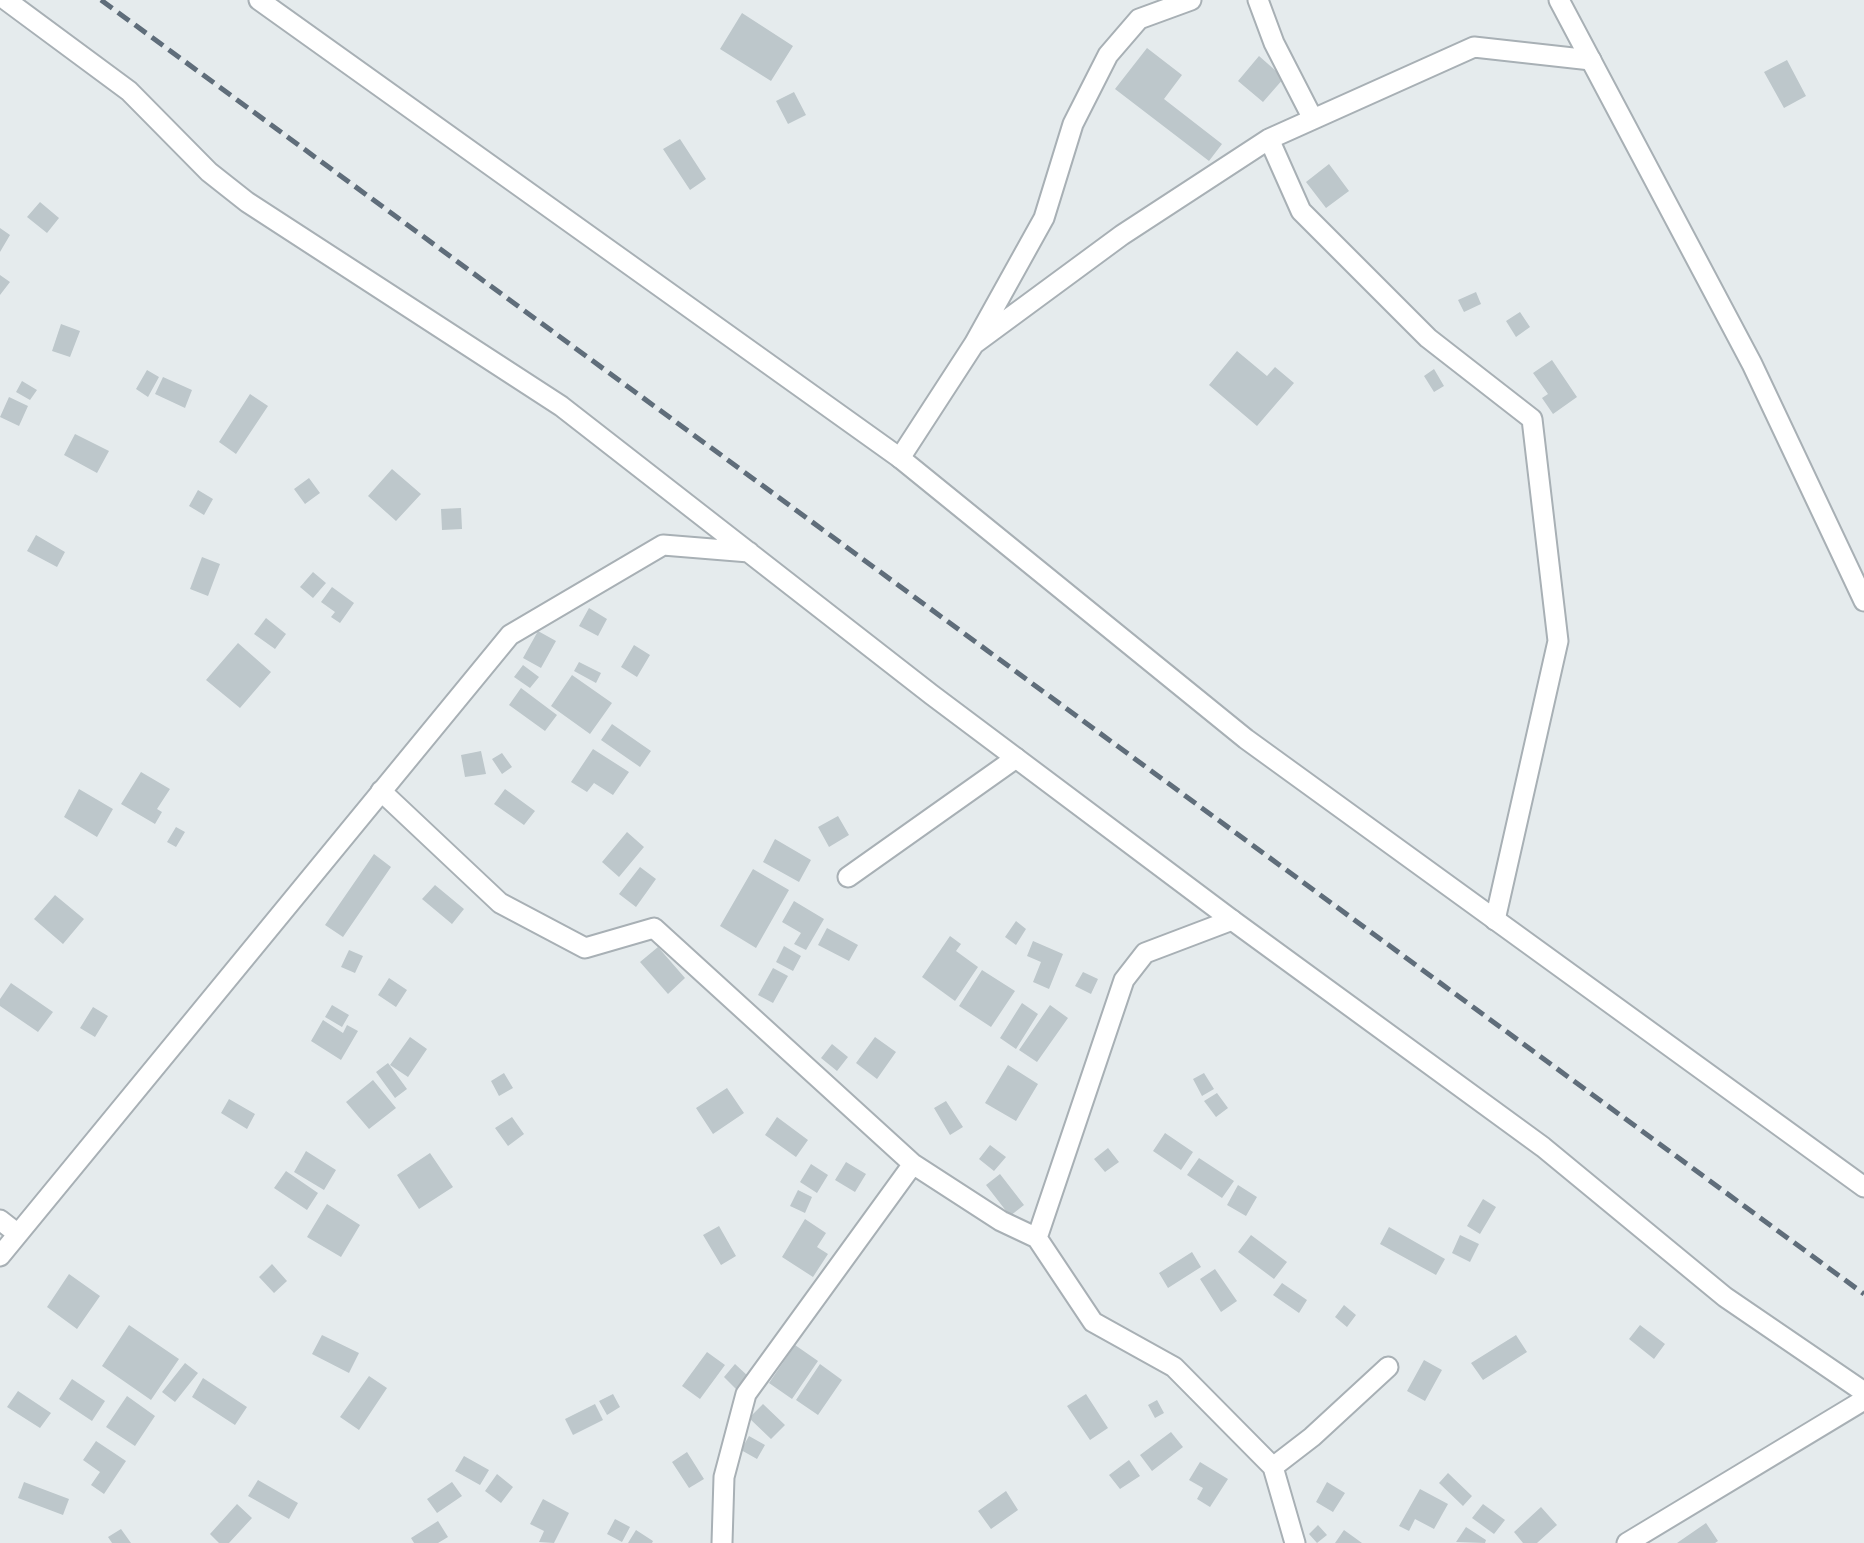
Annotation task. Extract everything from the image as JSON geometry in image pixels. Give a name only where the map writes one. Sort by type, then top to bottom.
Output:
[{"type":"street","points":[[6,0],[129,91],[209,172],[247,202],[561,406],[932,695],[1232,920],[1543,1147],[1725,1297],[1864,1392]]},
{"type":"street","points":[[259,0],[900,458],[1246,739],[1864,1188]]},
{"type":"street","points":[[900,458],[974,344],[1044,218],[1073,124],[1108,54],[1139,19],[1191,0]]},
{"type":"street","points":[[1258,0],[1274,43],[1313,119]]},
{"type":"street","points":[[1559,0],[1752,364],[1864,601]]},
{"type":"street","points":[[974,344],[1122,235],[1269,139],[1474,47],[1591,60]]},
{"type":"street","points":[[1269,139],[1301,211],[1428,338],[1532,419],[1558,641],[1495,920]]},
{"type":"street","points":[[0,1256],[510,635],[663,545],[750,552]]},
{"type":"street","points":[[848,877],[1016,758]]},
{"type":"street","points":[[381,791],[500,903],[585,948],[654,928],[912,1164],[1001,1221],[1037,1238],[1093,1322],[1174,1367],[1273,1467],[1295,1543]]},
{"type":"street","points":[[1037,1238],[1124,980],[1145,953],[1232,920]]},
{"type":"street","points":[[722,1543],[723,1477],[746,1394],[912,1164]]},
{"type":"street","points":[[0,1220],[18,1234]]},
{"type":"street","points":[[1273,1467],[1312,1437],[1388,1367]]},
{"type":"street","points":[[1628,1543],[1864,1399]]},
{"type":"building","points":[[742,13],[793,46],[771,81],[720,49]]},
{"type":"building","points":[[1147,48],[1182,75],[1164,99],[1222,144],[1209,161],[1115,89]]},
{"type":"building","points":[[1259,56],[1284,78],[1263,102],[1238,81]]},
{"type":"building","points":[[1787,60],[1806,96],[1784,108],[1764,72]]},
{"type":"building","points":[[794,92],[806,115],[788,124],[776,101]]},
{"type":"building","points":[[680,139],[706,179],[690,190],[663,149]]},
{"type":"building","points":[[1329,164],[1349,191],[1326,208],[1306,182]]},
{"type":"building","points":[[40,202],[59,218],[47,233],[27,217]]},
{"type":"building","points":[[0,228],[10,235],[0,252]]},
{"type":"building","points":[[0,275],[10,282],[0,295]]},
{"type":"building","points":[[1476,292],[1481,304],[1464,312],[1458,300]]},
{"type":"building","points":[[1520,312],[1530,327],[1516,337],[1506,321]]},
{"type":"building","points":[[61,324],[80,331],[70,357],[52,351]]},
{"type":"building","points":[[1237,351],[1267,376],[1275,367],[1294,383],[1257,426],[1209,385]]},
{"type":"building","points":[[1552,360],[1577,397],[1553,414],[1542,398],[1548,394],[1533,373]]},
{"type":"building","points":[[1434,369],[1444,386],[1434,392],[1424,376]]},
{"type":"building","points":[[147,370],[159,377],[148,397],[136,389]]},
{"type":"building","points":[[163,377],[192,390],[185,408],[155,394]]},
{"type":"building","points":[[22,381],[37,390],[30,400],[16,392]]},
{"type":"building","points":[[250,394],[268,406],[236,454],[219,442]]},
{"type":"building","points":[[9,397],[28,406],[19,426],[0,417]]},
{"type":"building","points":[[75,434],[109,451],[97,473],[64,455]]},
{"type":"building","points":[[392,469],[421,494],[396,521],[368,496]]},
{"type":"building","points":[[309,478],[320,493],[305,504],[294,489]]},
{"type":"building","points":[[198,490],[213,499],[204,515],[189,506]]},
{"type":"building","points":[[461,508],[462,529],[442,530],[441,509]]},
{"type":"building","points":[[36,535],[65,552],[57,567],[27,551]]},
{"type":"building","points":[[202,557],[220,564],[208,596],[190,589]]},
{"type":"building","points":[[313,572],[326,583],[313,598],[300,587]]},
{"type":"building","points":[[332,587],[354,603],[340,623],[331,617],[335,612],[321,602]]},
{"type":"building","points":[[589,608],[607,619],[598,636],[579,626]]},
{"type":"building","points":[[266,618],[286,634],[275,649],[254,634]]},
{"type":"building","points":[[538,631],[556,641],[541,668],[523,658]]},
{"type":"building","points":[[238,643],[271,672],[240,708],[206,680]]},
{"type":"building","points":[[634,645],[650,655],[637,677],[621,667]]},
{"type":"building","points":[[579,662],[601,673],[596,683],[574,671]]},
{"type":"building","points":[[523,665],[539,677],[530,688],[514,677]]},
{"type":"building","points":[[572,675],[612,703],[590,734],[551,706]]},
{"type":"building","points":[[521,688],[557,715],[545,731],[509,705]]},
{"type":"building","points":[[612,724],[651,751],[640,767],[601,740]]},
{"type":"building","points":[[593,749],[629,772],[613,795],[594,783],[587,792],[571,782]]},
{"type":"building","points":[[481,751],[486,774],[465,777],[461,755]]},
{"type":"building","points":[[502,753],[512,767],[502,774],[492,759]]},
{"type":"building","points":[[141,772],[170,789],[157,809],[162,812],[155,824],[121,804]]},
{"type":"building","points":[[79,789],[113,809],[97,837],[64,817]]},
{"type":"building","points":[[505,789],[535,811],[524,825],[494,804]]},
{"type":"building","points":[[838,816],[849,835],[829,847],[818,827]]},
{"type":"building","points":[[176,827],[185,832],[176,847],[167,842]]},
{"type":"building","points":[[627,832],[644,847],[619,877],[602,862]]},
{"type":"building","points":[[775,839],[811,860],[799,882],[763,862]]},
{"type":"building","points":[[374,854],[391,867],[343,937],[325,925]]},
{"type":"building","points":[[640,867],[656,879],[636,907],[619,894]]},
{"type":"building","points":[[753,869],[789,890],[756,948],[720,926]]},
{"type":"building","points":[[435,885],[464,909],[452,924],[422,899]]},
{"type":"building","points":[[55,895],[84,919],[63,944],[34,919]]},
{"type":"building","points":[[794,901],[824,919],[806,950],[794,944],[801,933],[782,922]]},
{"type":"building","points":[[1016,921],[1026,929],[1016,945],[1005,937]]},
{"type":"building","points":[[827,928],[858,945],[849,961],[818,945]]},
{"type":"building","points":[[950,936],[961,944],[956,951],[978,967],[955,1001],[922,977]]},
{"type":"building","points":[[1033,941],[1063,954],[1049,989],[1033,982],[1041,962],[1027,956]]},
{"type":"building","points":[[784,946],[801,956],[793,971],[776,962]]},
{"type":"building","points":[[658,947],[685,978],[668,994],[640,962]]},
{"type":"building","points":[[349,950],[363,956],[355,973],[341,967]]},
{"type":"building","points":[[773,968],[788,976],[773,1003],[758,995]]},
{"type":"building","points":[[982,970],[1015,991],[991,1027],[959,1006]]},
{"type":"building","points":[[1083,972],[1098,979],[1091,994],[1075,986]]},
{"type":"building","points":[[389,978],[407,990],[396,1007],[378,995]]},
{"type":"building","points":[[11,983],[53,1012],[38,1032],[0,1006],[0,999]]},
{"type":"building","points":[[1022,1003],[1038,1014],[1016,1049],[1000,1038]]},
{"type":"building","points":[[332,1005],[349,1015],[342,1027],[325,1017]]},
{"type":"building","points":[[1050,1005],[1068,1018],[1037,1062],[1019,1050]]},
{"type":"building","points":[[93,1007],[108,1016],[95,1037],[80,1028]]},
{"type":"building","points":[[323,1020],[343,1033],[347,1025],[358,1031],[341,1060],[311,1041]]},
{"type":"building","points":[[410,1037],[427,1049],[408,1077],[390,1065]]},
{"type":"building","points":[[875,1037],[896,1052],[877,1079],[856,1063]]},
{"type":"building","points":[[832,1044],[848,1057],[837,1071],[821,1058]]},
{"type":"building","points":[[388,1063],[407,1089],[395,1098],[376,1072]]},
{"type":"building","points":[[1008,1065],[1038,1084],[1016,1121],[985,1103]]},
{"type":"building","points":[[504,1073],[513,1088],[499,1096],[491,1081]]},
{"type":"building","points":[[1204,1073],[1214,1089],[1202,1096],[1193,1079]]},
{"type":"building","points":[[373,1080],[396,1108],[369,1129],[346,1102]]},
{"type":"building","points":[[727,1088],[744,1113],[713,1134],[696,1108]]},
{"type":"building","points":[[1217,1093],[1228,1108],[1216,1117],[1204,1101]]},
{"type":"building","points":[[229,1099],[255,1114],[247,1129],[221,1113]]},
{"type":"building","points":[[946,1101],[963,1127],[950,1135],[934,1108]]},
{"type":"building","points":[[512,1117],[524,1134],[508,1146],[495,1128]]},
{"type":"building","points":[[777,1117],[808,1140],[796,1157],[765,1135]]},
{"type":"building","points":[[1165,1133],[1193,1152],[1181,1170],[1153,1151]]},
{"type":"building","points":[[990,1145],[1006,1157],[994,1171],[979,1159]]},
{"type":"building","points":[[1108,1148],[1119,1162],[1105,1172],[1094,1159]]},
{"type":"building","points":[[306,1151],[336,1170],[324,1190],[294,1172]]},
{"type":"building","points":[[430,1153],[453,1187],[419,1209],[397,1175]]},
{"type":"building","points":[[1199,1158],[1234,1181],[1222,1198],[1187,1175]]},
{"type":"building","points":[[846,1162],[866,1174],[855,1192],[835,1180]]},
{"type":"building","points":[[811,1164],[828,1175],[817,1193],[800,1182]]},
{"type":"building","points":[[286,1171],[318,1193],[307,1210],[274,1188]]},
{"type":"building","points":[[1000,1174],[1024,1205],[1010,1216],[986,1185]]},
{"type":"building","points":[[1238,1185],[1257,1197],[1246,1216],[1227,1205]]},
{"type":"building","points":[[798,1190],[812,1197],[805,1213],[790,1206]]},
{"type":"building","points":[[1483,1199],[1496,1207],[1480,1234],[1467,1226]]},
{"type":"building","points":[[327,1204],[360,1225],[341,1257],[307,1237]]},
{"type":"building","points":[[805,1219],[826,1233],[817,1247],[828,1254],[813,1277],[782,1257]]},
{"type":"building","points":[[719,1226],[736,1256],[721,1265],[703,1235]]},
{"type":"building","points":[[1389,1227],[1445,1259],[1436,1275],[1380,1244]]},
{"type":"building","points":[[1251,1235],[1287,1262],[1274,1279],[1238,1252]]},
{"type":"building","points":[[1460,1235],[1479,1244],[1470,1262],[1452,1253]]},
{"type":"building","points":[[1192,1252],[1201,1267],[1168,1288],[1159,1273]]},
{"type":"building","points":[[272,1264],[287,1281],[274,1293],[259,1277]]},
{"type":"building","points":[[1215,1269],[1237,1301],[1221,1312],[1200,1279]]},
{"type":"building","points":[[69,1274],[100,1296],[77,1329],[47,1307]]},
{"type":"building","points":[[1282,1283],[1307,1300],[1299,1313],[1273,1295]]},
{"type":"building","points":[[1344,1305],[1356,1315],[1347,1327],[1335,1317]]},
{"type":"building","points":[[129,1325],[179,1359],[151,1400],[102,1366]]},
{"type":"building","points":[[1640,1325],[1665,1344],[1654,1359],[1629,1339]]},
{"type":"building","points":[[322,1335],[359,1353],[349,1373],[312,1354]]},
{"type":"building","points":[[1516,1335],[1527,1352],[1483,1380],[1471,1363]]},
{"type":"building","points":[[795,1345],[818,1361],[792,1399],[769,1383]]},
{"type":"building","points":[[707,1352],[725,1365],[700,1399],[682,1386]]},
{"type":"building","points":[[1424,1360],[1442,1370],[1425,1401],[1407,1391]]},
{"type":"building","points":[[185,1363],[198,1373],[175,1402],[162,1392]]},
{"type":"building","points":[[735,1364],[749,1377],[737,1390],[724,1377]]},
{"type":"building","points":[[820,1364],[842,1380],[818,1415],[796,1400]]},
{"type":"building","points":[[369,1376],[387,1388],[359,1430],[340,1417]]},
{"type":"building","points":[[203,1378],[247,1407],[235,1425],[192,1397]]},
{"type":"building","points":[[72,1379],[105,1401],[92,1421],[59,1399]]},
{"type":"building","points":[[18,1391],[51,1413],[40,1428],[7,1407]]},
{"type":"building","points":[[613,1394],[620,1407],[607,1415],[599,1401]]},
{"type":"building","points":[[1086,1394],[1108,1428],[1090,1440],[1067,1406]]},
{"type":"building","points":[[127,1396],[155,1416],[135,1446],[106,1427]]},
{"type":"building","points":[[1157,1400],[1164,1413],[1155,1418],[1148,1405]]},
{"type":"building","points":[[595,1404],[603,1420],[573,1435],[565,1419]]},
{"type":"building","points":[[763,1404],[785,1425],[771,1439],[749,1418]]},
{"type":"building","points":[[1171,1432],[1183,1447],[1152,1471],[1140,1455]]},
{"type":"building","points":[[749,1436],[765,1445],[757,1459],[741,1450]]},
{"type":"building","points":[[96,1441],[126,1461],[104,1494],[91,1485],[100,1472],[83,1460]]},
{"type":"building","points":[[687,1452],[704,1479],[689,1488],[672,1462]]},
{"type":"building","points":[[464,1456],[489,1470],[480,1485],[455,1471]]},
{"type":"building","points":[[1129,1460],[1140,1476],[1120,1489],[1109,1475]]},
{"type":"building","points":[[1200,1462],[1228,1479],[1210,1507],[1197,1499],[1203,1488],[1189,1480]]},
{"type":"building","points":[[1448,1473],[1472,1496],[1463,1506],[1439,1483]]},
{"type":"building","points":[[497,1474],[513,1487],[501,1503],[485,1491]]},
{"type":"building","points":[[258,1480],[298,1503],[289,1519],[248,1496]]},
{"type":"building","points":[[24,1482],[69,1499],[63,1515],[18,1498]]},
{"type":"building","points":[[452,1482],[462,1496],[437,1513],[427,1499]]},
{"type":"building","points":[[1327,1482],[1345,1493],[1333,1512],[1316,1502]]},
{"type":"building","points":[[1420,1489],[1448,1504],[1434,1529],[1415,1519],[1409,1531],[1399,1526]]},
{"type":"building","points":[[1006,1491],[1018,1510],[991,1529],[978,1511]]},
{"type":"building","points":[[543,1499],[569,1513],[554,1543],[539,1542],[544,1531],[530,1524]]},
{"type":"building","points":[[237,1504],[252,1518],[229,1543],[219,1543],[210,1534]]},
{"type":"building","points":[[1483,1504],[1505,1520],[1494,1534],[1472,1518]]},
{"type":"building","points":[[1541,1507],[1557,1525],[1537,1543],[1523,1543],[1514,1532]]},
{"type":"building","points":[[615,1519],[630,1527],[622,1542],[607,1534]]},
{"type":"building","points":[[438,1521],[448,1537],[438,1543],[414,1543],[411,1538]]},
{"type":"building","points":[[1706,1523],[1718,1541],[1677,1543]]},
{"type":"building","points":[[1318,1525],[1327,1535],[1317,1543],[1309,1534]]},
{"type":"building","points":[[1466,1527],[1486,1540],[1485,1543],[1456,1542]]},
{"type":"building","points":[[121,1529],[131,1543],[112,1543],[108,1537]]},
{"type":"building","points":[[636,1530],[653,1541],[652,1543],[628,1543]]},
{"type":"building","points":[[1344,1530],[1362,1543],[1335,1543]]},
{"type":"railway","points":[[101,0],[1864,1294]]}]
